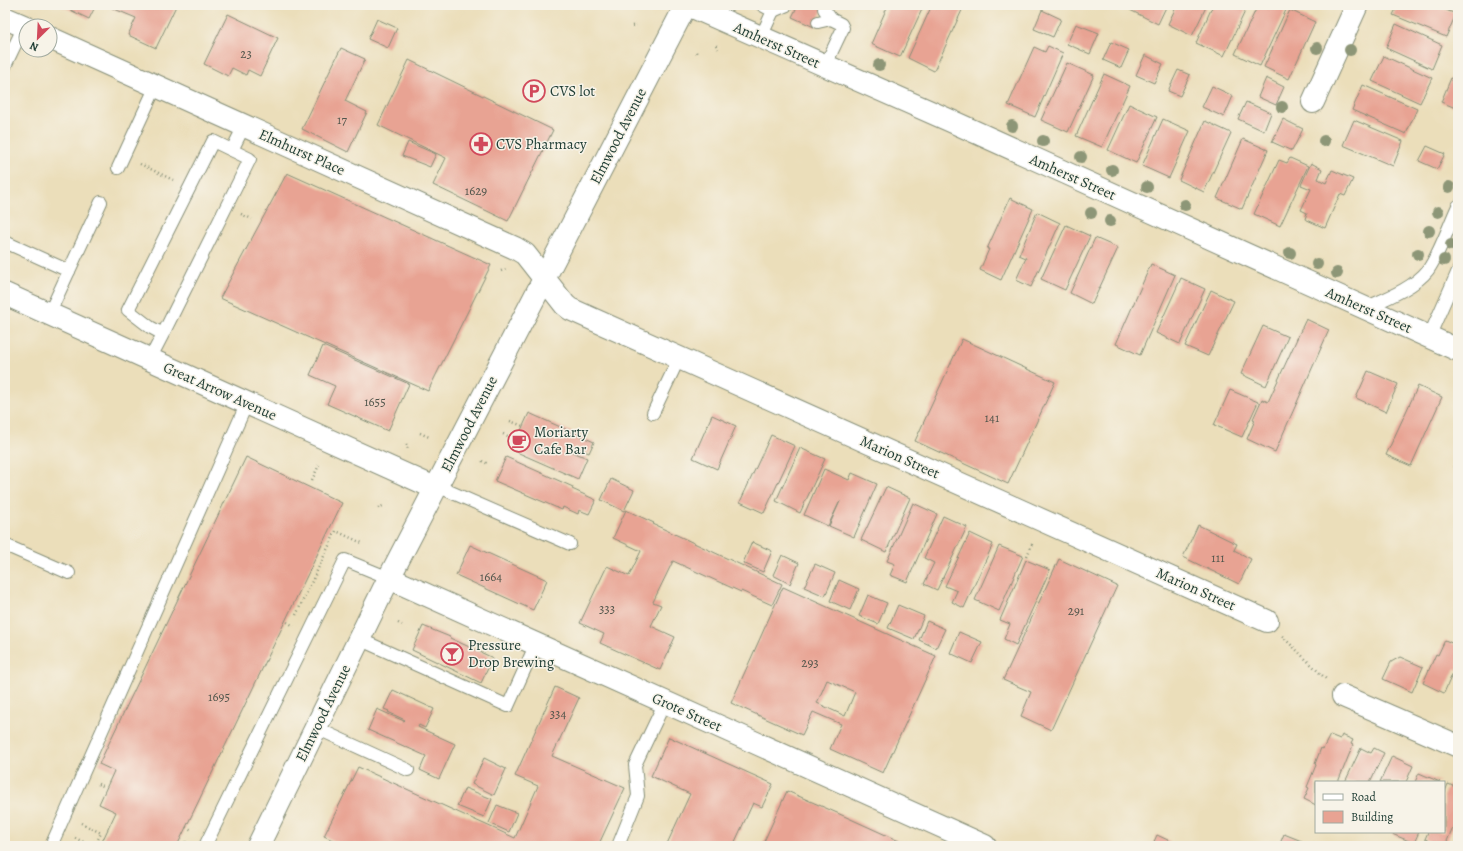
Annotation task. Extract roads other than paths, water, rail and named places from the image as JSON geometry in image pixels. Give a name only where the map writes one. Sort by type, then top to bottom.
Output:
[{"type":"street","name":"Amherst Street","points":[[687,5],[1458,350]]},
{"type":"street","name":"Elmwood Avenue","points":[[258,846],[389,578],[687,5]]},
{"type":"street","points":[[1313,102],[1356,5]]},
{"type":"street","name":"Elmhurst Place","points":[[58,42],[515,248],[526,254],[544,278]]},
{"type":"street","name":"Marion Street","points":[[544,278],[565,305],[570,309],[1267,621]]},
{"type":"street","name":"Great Arrow Avenue","points":[[5,294],[436,487]]},
{"type":"street","name":"Grote Street","points":[[389,578],[984,844],[985,846]]},
{"type":"street","points":[[1343,696],[1458,746]]},
{"type":"lane","points":[[762,5],[773,11],[791,7]]},
{"type":"lane","points":[[761,37],[773,11]]},
{"type":"lane","points":[[818,22],[828,14],[841,24],[843,28],[826,66]]},
{"type":"lane","points":[[5,66],[18,24]]},
{"type":"lane","points":[[118,168],[156,86]]},
{"type":"lane","points":[[232,150],[244,126]]},
{"type":"lane","points":[[150,359],[163,334],[250,159],[214,141],[128,310],[150,327],[163,334]]},
{"type":"lane","points":[[49,314],[101,202]]},
{"type":"lane","points":[[1365,308],[1399,292],[1427,271],[1434,261],[1458,206]]},
{"type":"lane","points":[[5,242],[69,271]]},
{"type":"lane","points":[[1429,337],[1458,271]]},
{"type":"lane","points":[[653,414],[679,358]]},
{"type":"lane","points":[[51,846],[247,403]]},
{"type":"lane","points":[[436,487],[570,544]]},
{"type":"lane","points":[[5,545],[69,574]]},
{"type":"lane","points":[[205,846],[345,560],[389,578]]},
{"type":"lane","points":[[359,639],[508,706],[536,644]]},
{"type":"lane","points":[[618,846],[638,796],[635,764],[665,702]]},
{"type":"lane","points":[[316,728],[408,770]]},
{"type":"place","name":"CVS lot","points":[[534,91]]},
{"type":"place","name":"CVS Pharmacy","points":[[481,144]]},
{"type":"place","name":"Moriarty Cafe Bar","points":[[519,441]]},
{"type":"place","name":"Pressure Drop Brewing","points":[[452,654]]}]
